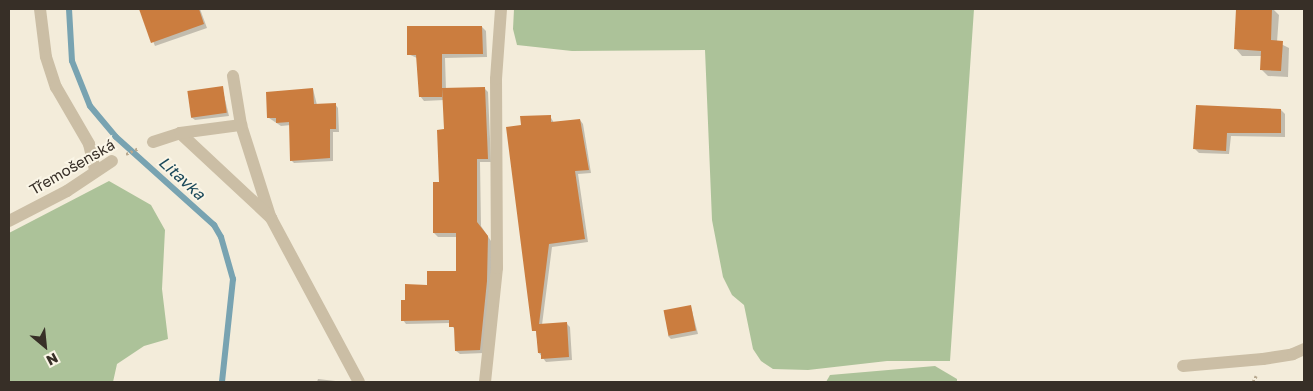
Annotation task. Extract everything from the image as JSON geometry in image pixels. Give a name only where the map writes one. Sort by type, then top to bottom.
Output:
[{"type":"street","points":[[40,9],[46,57],[56,87],[89,144],[95,169]]},
{"type":"street","points":[[484,382],[497,268],[496,79],[501,9]]},
{"type":"street","points":[[233,76],[241,126],[271,218],[359,382]]},
{"type":"street","points":[[153,142],[180,133],[241,126]]},
{"type":"street","points":[[180,133],[271,218]]},
{"type":"street","name":"Třemošenská","points":[[9,221],[67,191],[95,169],[112,161]]},
{"type":"street","points":[[1183,366],[1263,359],[1293,354],[1304,349]]},
{"type":"path","name":"Třemošenská","points":[[112,161],[153,142]]},
{"type":"green space","points":[[514,9],[974,9],[950,361],[887,361],[808,370],[773,369],[761,361],[753,349],[744,305],[732,295],[723,277],[712,220],[705,50],[572,51],[517,45],[513,29]]},
{"type":"green space","points":[[109,181],[151,205],[165,230],[162,289],[168,339],[144,346],[117,364],[113,382],[9,382],[9,233]]},
{"type":"green space","points":[[935,366],[957,379],[957,382],[826,382],[830,375]]},
{"type":"building","points":[[139,9],[199,9],[204,24],[151,43]]},
{"type":"building","points":[[1236,9],[1272,9],[1271,40],[1283,41],[1281,71],[1260,70],[1261,51],[1234,49]]},
{"type":"building","points":[[407,26],[482,26],[483,54],[442,54],[442,97],[419,97],[416,55],[407,55]]},
{"type":"building","points":[[223,86],[227,113],[191,118],[187,91]]},
{"type":"building","points":[[485,87],[488,159],[477,159],[477,222],[488,236],[487,281],[480,350],[455,351],[454,327],[449,327],[449,320],[401,321],[401,300],[405,300],[405,284],[427,285],[427,271],[456,271],[456,233],[433,233],[433,182],[439,182],[437,130],[444,129],[442,88]]},
{"type":"building","points":[[313,88],[314,104],[336,103],[336,129],[330,129],[330,158],[290,161],[289,122],[276,123],[276,118],[267,118],[266,92]]},
{"type":"building","points":[[1196,105],[1281,109],[1281,133],[1227,133],[1226,151],[1193,149]]},
{"type":"building","points":[[551,115],[551,122],[580,119],[589,170],[575,171],[585,239],[549,244],[539,324],[567,322],[569,357],[541,359],[541,353],[538,353],[536,331],[532,331],[506,127],[521,125],[520,116]]},
{"type":"building","points":[[691,305],[696,331],[668,336],[664,310]]},
{"type":"waterway","name":"Litavka","points":[[69,9],[72,61],[90,106],[116,137],[214,225],[221,237],[233,279],[222,382]]}]
